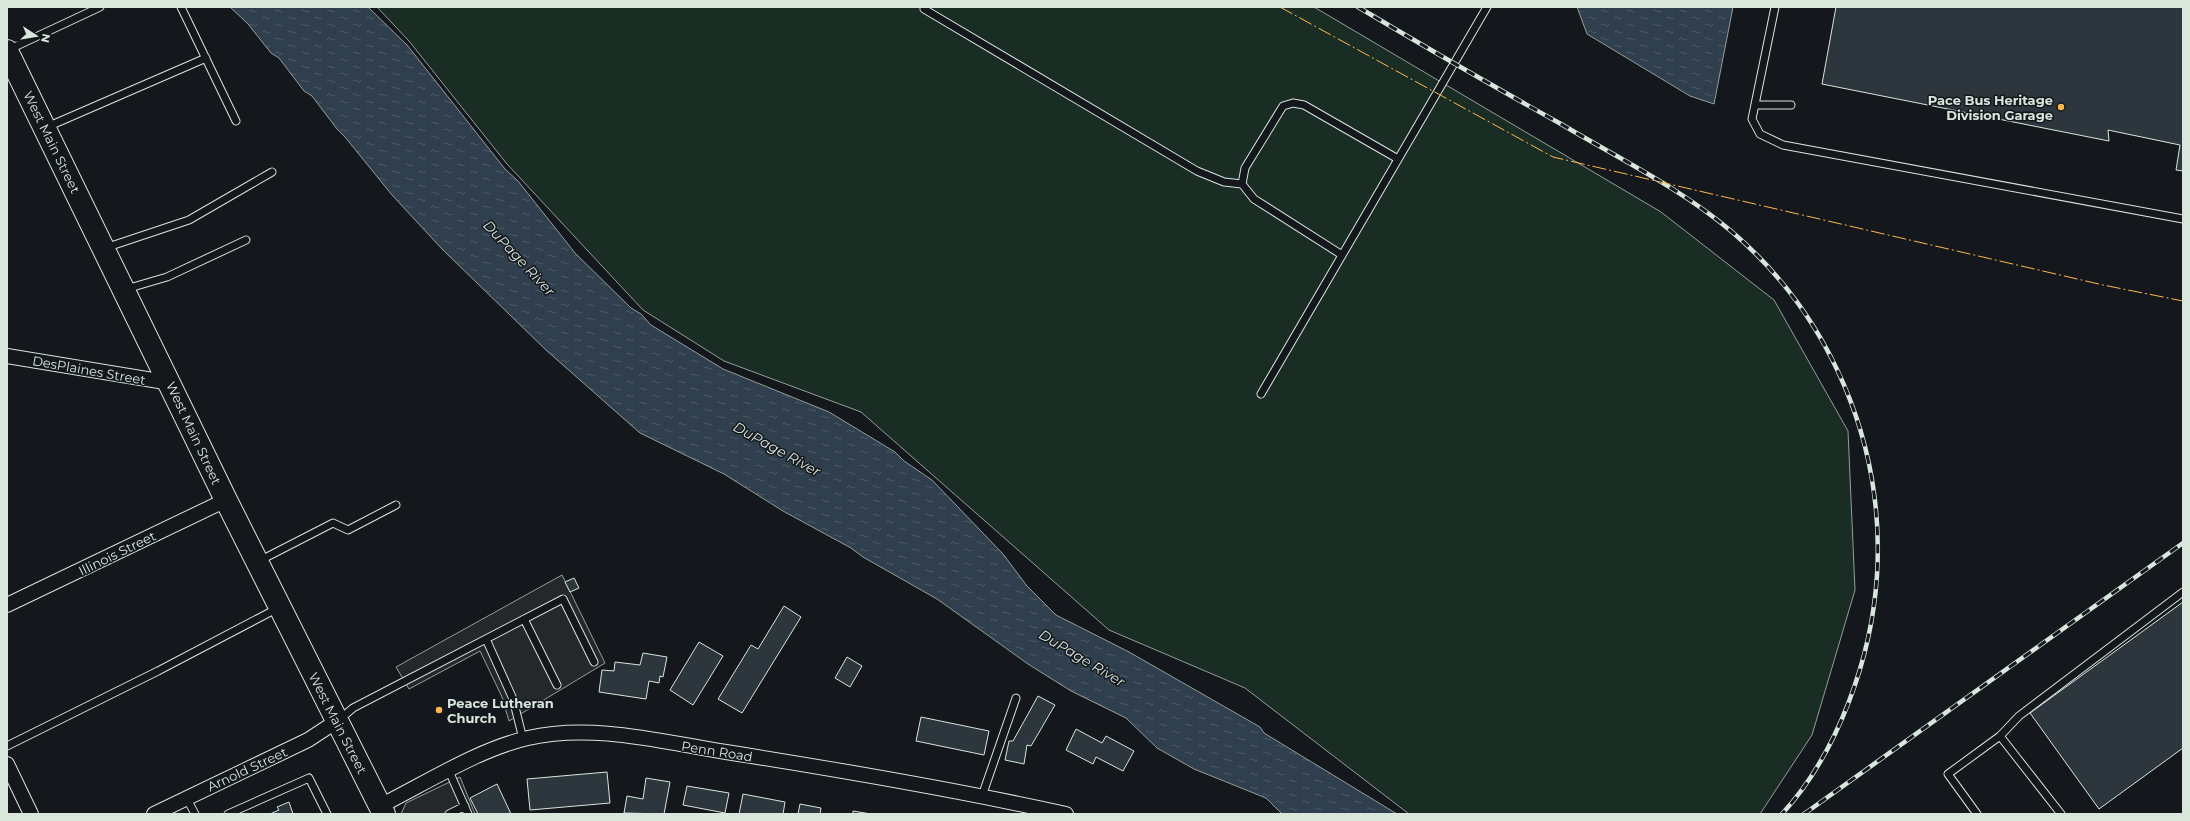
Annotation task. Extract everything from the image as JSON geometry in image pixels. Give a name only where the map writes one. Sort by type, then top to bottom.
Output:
[{"type":"main road","name":"West Main Street","points":[[7,51],[103,249],[171,383],[226,500],[381,811]]},
{"type":"street","name":"DesPlaines Street","points":[[7,356],[171,383]]},
{"type":"street","name":"Illinois Street","points":[[7,605],[226,500]]},
{"type":"street","name":"Arnold Street","points":[[154,814],[308,740],[337,721]]},
{"type":"street","name":"Penn Road","points":[[381,811],[449,771],[498,746],[523,739],[573,732],[621,736],[798,763],[982,796],[1066,814]]},
{"type":"street","points":[[7,764],[32,814]]},
{"type":"lane","points":[[7,51],[100,7]]},
{"type":"lane","points":[[181,7],[236,121]]},
{"type":"lane","points":[[1261,394],[1487,7]]},
{"type":"lane","points":[[1775,7],[1752,119],[1760,134],[1783,145],[2183,219]]},
{"type":"lane","points":[[924,9],[1197,171],[1224,182],[1242,184],[1254,200],[1342,254]]},
{"type":"lane","points":[[45,128],[206,58]]},
{"type":"lane","points":[[1242,184],[1245,168],[1283,106],[1293,103],[1304,105],[1398,159]]},
{"type":"lane","points":[[1755,105],[1791,105]]},
{"type":"lane","points":[[103,249],[189,220],[272,172]]},
{"type":"lane","points":[[124,290],[167,277],[246,240]]},
{"type":"lane","points":[[257,562],[333,523],[348,530],[396,505]]},
{"type":"lane","points":[[1977,814],[1948,774],[2000,736],[2019,716],[2183,592]]},
{"type":"lane","points":[[337,721],[353,708],[563,599],[594,662]]},
{"type":"lane","points":[[7,746],[144,678],[280,607]]},
{"type":"lane","points":[[524,619],[558,685]]},
{"type":"lane","points":[[486,639],[513,699],[523,739]]},
{"type":"lane","points":[[982,796],[1016,698]]},
{"type":"lane","points":[[2000,736],[2061,814]]},
{"type":"lane","points":[[449,771],[468,814]]},
{"type":"lane","points":[[228,814],[309,778],[327,814]]},
{"type":"lane","points":[[186,798],[195,814]]},
{"type":"lane","points":[[449,814],[464,806]]},
{"type":"green space","points":[[377,7],[1314,7],[1661,212],[1774,300],[1848,431],[1855,590],[1812,735],[1760,814],[1409,814],[1245,688],[1109,630],[861,412],[724,361],[643,310],[507,164],[409,41]]},
{"type":"shaded area","points":[[562,575],[605,663],[509,721],[502,697],[480,651],[409,689],[396,667]]},
{"type":"shaded area","points":[[460,777],[475,814],[401,814],[406,803]]},
{"type":"water","name":"DuPage River","points":[[230,7],[368,7],[407,45],[505,169],[518,181],[575,253],[631,308],[641,314],[651,325],[723,369],[829,412],[895,452],[904,461],[932,480],[1003,554],[1027,586],[1056,615],[1129,652],[1260,727],[1264,733],[1397,814],[1282,814],[1266,798],[1194,769],[1157,748],[1126,718],[1071,691],[1028,664],[937,599],[863,557],[851,548],[783,511],[724,474],[640,433],[546,350],[442,249],[392,195],[337,129],[312,96],[304,91],[279,58],[271,53],[248,24]]},
{"type":"water","points":[[1577,7],[1733,7],[1714,104],[1690,96],[1587,34]]},
{"type":"building","name":"Pace Bus Heritage Division Garage","points":[[1836,7],[2183,7],[2183,171],[2176,170],[2180,145],[2108,130],[2109,141],[1822,84]]},
{"type":"building","points":[[574,578],[579,588],[570,592],[565,582]]},
{"type":"building","points":[[2183,602],[2183,748],[2099,809],[2030,713]]},
{"type":"building","points":[[784,606],[801,617],[742,713],[718,699],[751,645],[758,649]]},
{"type":"building","points":[[699,642],[723,656],[693,705],[670,690]]},
{"type":"building","points":[[643,653],[667,657],[663,677],[660,676],[659,683],[649,681],[646,699],[599,692],[602,670],[614,671],[615,662],[640,665]]},
{"type":"building","points":[[847,657],[862,666],[850,687],[835,678]]},
{"type":"building","points":[[1038,696],[1055,705],[1031,746],[1027,745],[1024,764],[1005,760],[1009,741],[1013,741]]},
{"type":"building","points":[[921,717],[989,731],[984,755],[916,741]]},
{"type":"building","points":[[1076,729],[1102,743],[1106,736],[1134,751],[1123,771],[1096,757],[1093,764],[1066,750]]},
{"type":"building","points":[[607,772],[610,803],[530,810],[527,779]]},
{"type":"building","points":[[646,778],[670,782],[664,814],[624,813],[627,796],[643,799]]},
{"type":"building","points":[[497,784],[511,814],[478,814],[470,798]]},
{"type":"building","points":[[687,786],[729,793],[725,813],[683,805]]},
{"type":"building","points":[[743,794],[785,802],[783,814],[739,814]]},
{"type":"building","points":[[289,802],[293,814],[270,814],[279,810],[277,807]]},
{"type":"building","points":[[800,804],[821,808],[820,814],[798,814]]},
{"type":"building","points":[[853,811],[871,814],[853,814]]},
{"type":"railway","points":[[1358,7],[1648,174],[1711,215],[1731,231],[1766,265],[1797,302],[1823,343],[1844,386],[1861,431],[1872,478],[1877,526],[1877,575],[1874,606],[1868,638],[1860,671],[1849,702],[1820,762],[1802,790],[1782,814]]},
{"type":"railway","points":[[1804,814],[2183,543]]},
{"type":"power","points":[[1280,7],[1553,157],[2103,285],[2183,301]]},
{"type":"place","name":"Pace Bus Heritage Division Garage","points":[[2061,107]]},
{"type":"place","name":"Peace Lutheran Church","points":[[439,710]]}]
